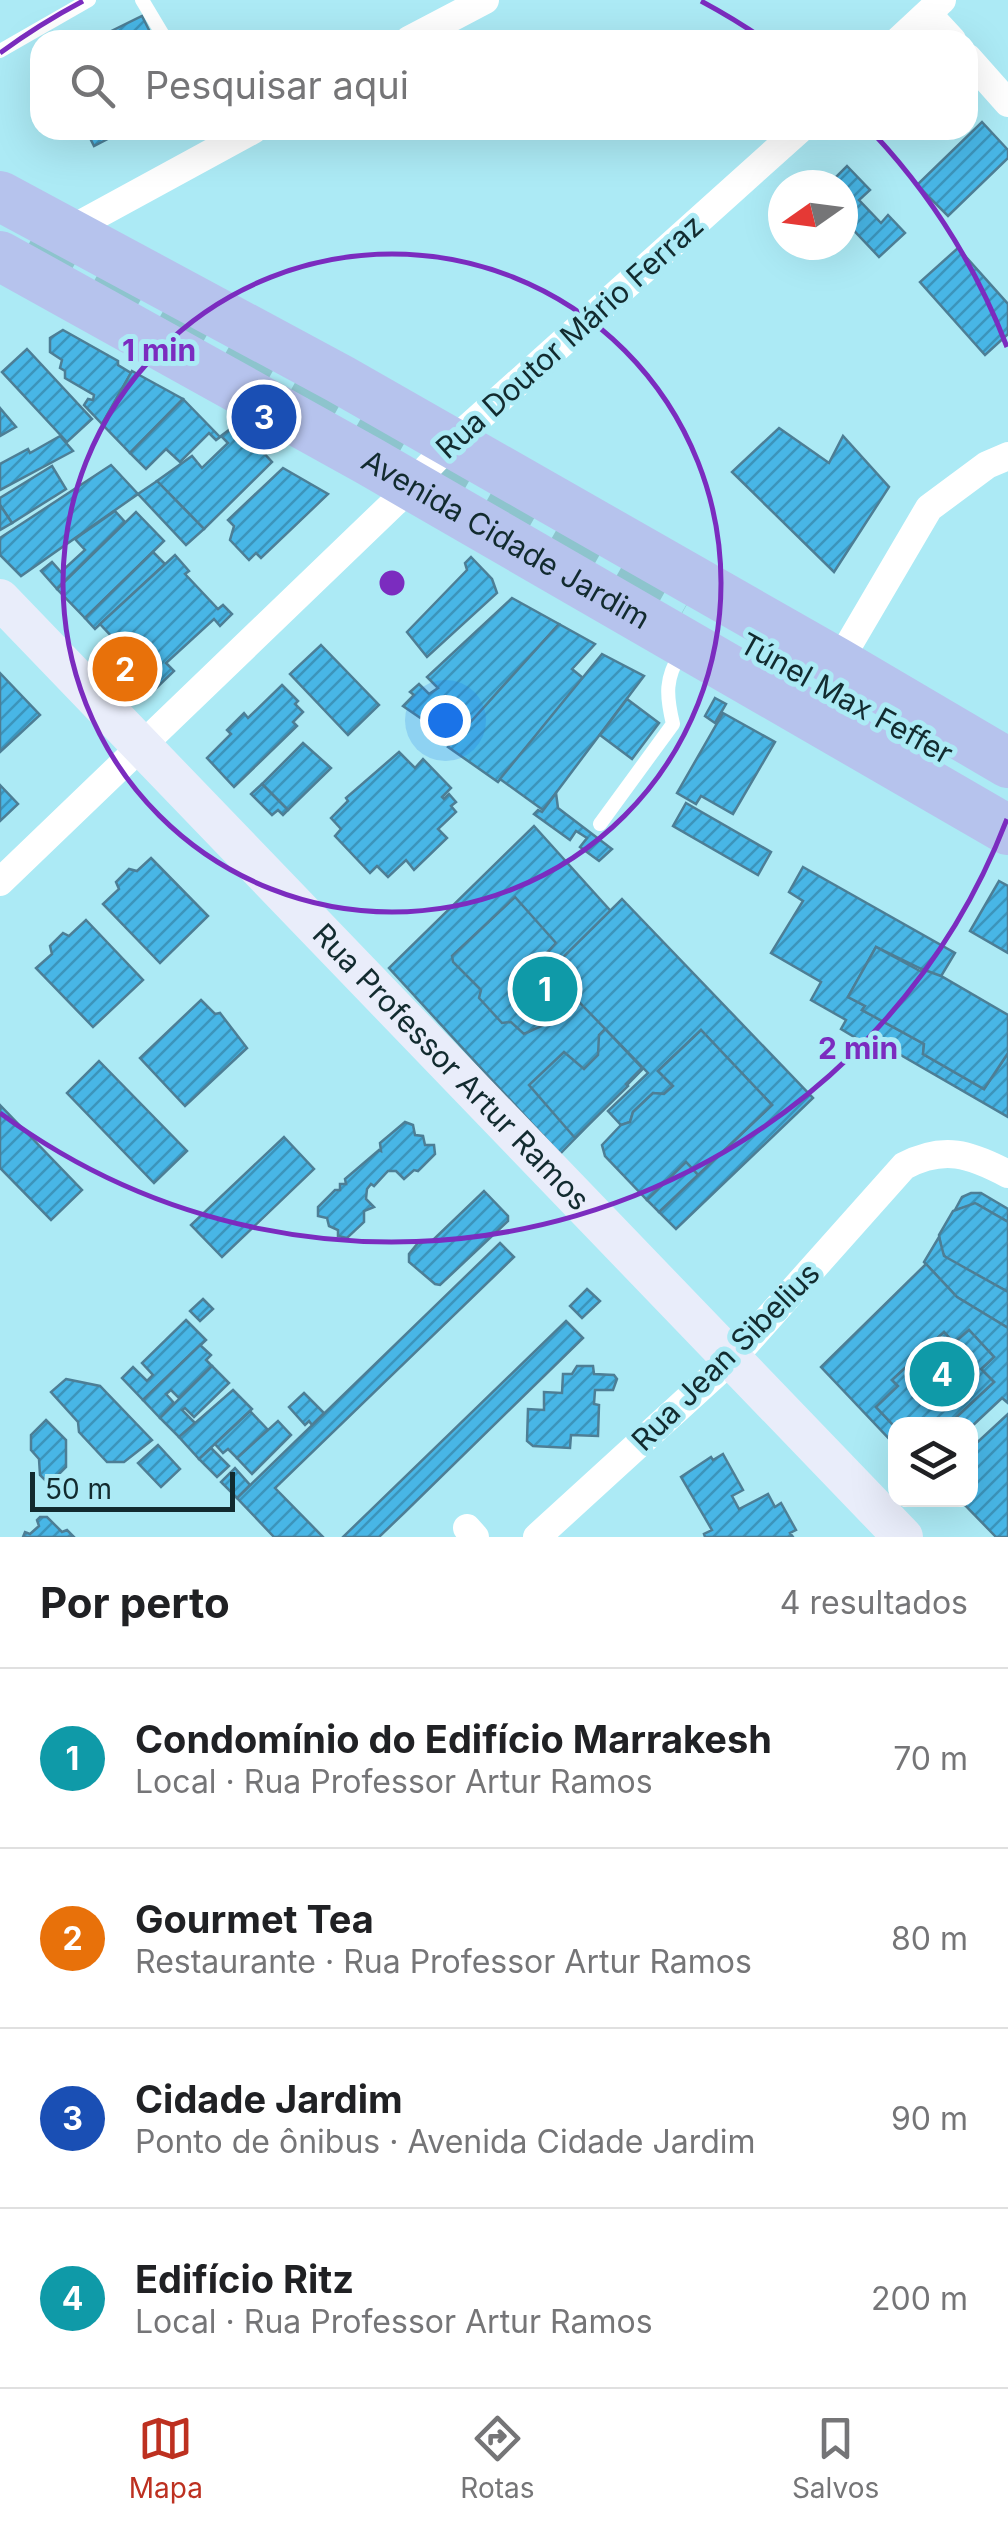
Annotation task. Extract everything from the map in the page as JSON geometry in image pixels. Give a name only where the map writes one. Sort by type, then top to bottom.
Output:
[{"type":"highway","name":"Avenida Cidade Jardim","points":[[0,196],[340,379],[1008,763]]},
{"type":"highway","name":"Avenida Cidade Jardim","points":[[4,263],[412,486],[686,626],[1008,830]]},
{"type":"highway","name":"Túnel Max Feffer","points":[[686,626],[1008,790]]},
{"type":"street","points":[[428,30],[485,0]]},
{"type":"street","points":[[910,30],[935,7],[947,30]]},
{"type":"street","points":[[978,69],[1008,103]]},
{"type":"street","points":[[64,233],[225,140]]},
{"type":"street","name":"Rua Doutor Mário Ferraz","points":[[0,882],[412,486],[450,443],[788,140]]},
{"type":"street","points":[[838,663],[929,508],[987,465],[1008,456]]},
{"type":"street","name":"Rua Professor Artur Ramos","points":[[0,599],[902,1537]]},
{"type":"street","name":"Rua Jean Sibelius","points":[[537,1537],[732,1359],[904,1166],[925,1154],[948,1152],[1008,1174]]},
{"type":"lane","points":[[37,30],[89,0]]},
{"type":"lane","points":[[142,0],[160,30]]},
{"type":"lane","points":[[0,51],[30,34]]},
{"type":"lane","points":[[600,824],[673,724],[666,694],[686,626]]},
{"type":"building","points":[[142,16],[149,30],[113,30]]},
{"type":"building","points":[[982,122],[1008,150],[1008,158],[948,216],[917,185],[963,140],[978,140],[978,126]]},
{"type":"building","points":[[858,177],[870,190],[859,200],[881,223],[888,215],[905,233],[879,257],[858,235]]},
{"type":"building","points":[[958,248],[1008,304],[1008,334],[985,355],[920,282]]},
{"type":"building","points":[[63,330],[118,361],[131,373],[102,424],[84,405],[94,395],[65,378],[65,371],[60,368],[62,360],[50,352],[50,338]]},
{"type":"building","points":[[27,349],[92,419],[67,442],[2,372]]},
{"type":"building","points":[[132,371],[183,399],[130,453],[102,424]]},
{"type":"building","points":[[183,399],[220,437],[216,440],[209,433],[180,462],[166,449],[146,469],[130,453]]},
{"type":"building","points":[[0,408],[16,427],[0,436]]},
{"type":"building","points":[[237,424],[272,462],[204,529],[157,481],[192,456],[202,468],[228,443],[221,436]]},
{"type":"building","points":[[779,428],[829,463],[843,436],[889,487],[834,572],[732,472]]},
{"type":"building","points":[[60,436],[73,451],[0,490],[0,464]]},
{"type":"building","points":[[111,465],[138,494],[21,576],[0,555],[0,538]]},
{"type":"building","points":[[52,466],[66,489],[12,523],[0,505],[0,498]]},
{"type":"building","points":[[283,468],[328,494],[261,558],[256,553],[249,560],[230,540],[234,526],[228,520]]},
{"type":"building","points":[[157,481],[204,529],[186,545],[138,494]]},
{"type":"building","points":[[0,505],[12,523],[0,530]]},
{"type":"building","points":[[115,511],[125,522],[57,589],[41,571],[52,562],[61,572],[85,550],[75,539]]},
{"type":"building","points":[[136,512],[164,541],[85,618],[57,589]]},
{"type":"building","points":[[153,552],[165,564],[95,629],[85,618]]},
{"type":"building","points":[[175,555],[189,571],[185,574],[218,609],[223,605],[232,614],[220,626],[214,619],[166,663],[174,671],[146,698],[137,697],[95,654],[113,638],[100,624]]},
{"type":"building","points":[[471,557],[492,579],[497,593],[427,657],[407,632],[467,570],[465,563]]},
{"type":"building","points":[[512,598],[559,624],[471,722],[461,713],[454,721],[463,730],[454,741],[403,706],[419,684],[429,694],[438,688],[427,677]]},
{"type":"building","points":[[559,624],[595,644],[572,669],[583,678],[498,782],[448,747]]},
{"type":"building","points":[[321,645],[379,705],[348,735],[290,674]]},
{"type":"building","points":[[602,654],[644,676],[543,810],[500,779]]},
{"type":"building","points":[[0,673],[40,715],[0,752]]},
{"type":"building","points":[[282,685],[303,712],[293,722],[297,726],[234,787],[207,758],[231,734],[227,730],[244,713],[248,718]]},
{"type":"building","points":[[715,698],[726,704],[715,723],[705,716]]},
{"type":"building","points":[[627,699],[659,723],[632,759],[600,735]]},
{"type":"building","points":[[723,713],[775,742],[733,814],[701,796],[696,804],[677,793]]},
{"type":"building","points":[[303,743],[331,768],[288,810],[262,784]]},
{"type":"building","points":[[399,752],[415,768],[423,759],[451,788],[442,797],[449,794],[456,802],[451,806],[456,812],[438,829],[447,838],[414,870],[406,860],[388,877],[377,866],[370,873],[335,836],[341,829],[331,818],[348,801],[346,798]]},
{"type":"building","points":[[262,784],[288,810],[283,815],[278,810],[272,815],[251,794]]},
{"type":"building","points":[[0,785],[18,804],[0,821]]},
{"type":"building","points":[[556,793],[558,808],[612,849],[599,861],[580,847],[587,838],[576,831],[570,840],[534,814],[542,812]]},
{"type":"building","points":[[686,803],[771,852],[758,875],[673,826]]},
{"type":"building","points":[[534,826],[700,1010],[560,1154],[389,968]]},
{"type":"building","points":[[151,858],[208,916],[160,963],[103,904],[119,889],[116,882],[129,869],[137,871]]},
{"type":"building","points":[[803,867],[955,953],[940,978],[876,947],[848,997],[865,1006],[862,1010],[924,1044],[923,1054],[984,1089],[1008,1053],[1008,1117],[885,1046],[881,1053],[841,1029],[846,1020],[811,1000],[821,982],[771,953],[803,901],[789,892]]},
{"type":"building","points":[[999,881],[1008,886],[1008,953],[970,931]]},
{"type":"building","points":[[515,897],[556,943],[530,971],[562,1008],[548,1023],[524,1034],[511,1022],[502,1023],[479,998],[481,990],[453,962],[452,956]]},
{"type":"building","points":[[622,899],[813,1098],[676,1229],[659,1212],[772,1105],[701,1030],[658,1071],[673,1086],[664,1094],[653,1093],[633,1112],[630,1122],[621,1125],[608,1111],[648,1073],[549,971]]},
{"type":"building","points":[[86,920],[143,980],[93,1027],[36,968],[52,954],[50,946],[63,933],[69,936]]},
{"type":"building","points":[[876,947],[920,971],[941,976],[1008,1015],[1008,1053],[984,1089],[923,1054],[924,1044],[862,1010],[865,1006],[848,997]]},
{"type":"building","points":[[201,1000],[215,1014],[220,1013],[247,1048],[185,1106],[140,1058]]},
{"type":"building","points":[[605,1029],[642,1068],[575,1138],[529,1085],[564,1052],[584,1069],[598,1055],[599,1035]]},
{"type":"building","points":[[701,1030],[772,1105],[698,1175],[686,1162],[647,1200],[605,1156],[602,1145],[621,1125],[630,1122],[633,1112],[653,1093],[664,1094],[673,1086],[658,1071]]},
{"type":"building","points":[[99,1061],[187,1151],[154,1183],[67,1093]]},
{"type":"building","points":[[0,1105],[82,1190],[51,1220],[0,1168]]},
{"type":"building","points":[[405,1122],[413,1125],[415,1135],[423,1136],[425,1145],[434,1145],[435,1154],[404,1179],[396,1171],[388,1171],[374,1186],[371,1184],[366,1199],[374,1207],[364,1211],[364,1222],[347,1238],[338,1236],[338,1230],[329,1226],[327,1218],[318,1216],[318,1207],[381,1151],[380,1143]]},
{"type":"building","points":[[284,1137],[314,1169],[222,1257],[191,1225]]},
{"type":"building","points":[[686,1162],[698,1175],[659,1212],[647,1200]]},
{"type":"building","points":[[484,1191],[508,1216],[508,1221],[440,1285],[435,1284],[409,1262],[409,1254],[418,1243],[432,1241]]},
{"type":"building","points":[[981,1193],[1008,1209],[1008,1222],[977,1204],[955,1210],[962,1197]]},
{"type":"building","points":[[975,1203],[1008,1222],[1008,1292],[946,1258],[942,1252],[939,1235],[953,1211]]},
{"type":"building","points":[[939,1237],[944,1256],[1008,1292],[1008,1328],[957,1297],[924,1262]]},
{"type":"building","points":[[500,1243],[514,1257],[275,1488],[323,1537],[274,1537],[237,1498]]},
{"type":"building","points":[[926,1264],[957,1297],[1008,1328],[1008,1403],[1002,1398],[978,1420],[978,1417],[956,1417],[994,1382],[981,1369],[994,1357],[969,1330],[954,1343],[944,1332],[892,1380],[898,1386],[876,1407],[888,1420],[888,1438],[821,1367]]},
{"type":"building","points":[[587,1289],[600,1301],[582,1318],[570,1306]]},
{"type":"building","points":[[203,1299],[213,1309],[200,1321],[190,1311]]},
{"type":"building","points":[[186,1320],[206,1340],[143,1400],[122,1378],[133,1367],[147,1381],[153,1375],[142,1363]]},
{"type":"building","points":[[566,1321],[583,1338],[405,1512],[379,1537],[343,1537]]},
{"type":"building","points":[[969,1330],[994,1357],[981,1369],[994,1382],[956,1417],[888,1420],[876,1407],[898,1386],[892,1380],[944,1332],[954,1343]]},
{"type":"building","points":[[200,1345],[211,1355],[206,1360],[212,1366],[179,1398],[171,1390],[166,1394],[174,1403],[160,1418],[143,1400]]},
{"type":"building","points":[[212,1366],[229,1383],[194,1417],[185,1408],[182,1410],[195,1423],[179,1437],[160,1418]]},
{"type":"building","points":[[577,1366],[593,1366],[594,1374],[614,1375],[617,1379],[613,1390],[595,1390],[594,1404],[599,1405],[598,1436],[571,1435],[570,1448],[533,1446],[527,1441],[528,1409],[544,1410],[544,1392],[562,1393],[563,1374],[572,1374]]},
{"type":"building","points":[[66,1379],[100,1386],[152,1440],[124,1462],[107,1462],[79,1432],[78,1422],[51,1392]]},
{"type":"building","points":[[233,1390],[252,1409],[199,1459],[179,1437]]},
{"type":"building","points":[[304,1393],[324,1413],[312,1425],[309,1421],[305,1425],[289,1407]]},
{"type":"building","points":[[250,1411],[268,1430],[237,1458],[228,1449],[223,1453],[215,1444]]},
{"type":"building","points":[[1008,1414],[1008,1537],[996,1537],[967,1507],[978,1507],[978,1442]]},
{"type":"building","points":[[46,1420],[66,1440],[66,1467],[49,1484],[40,1475],[39,1459],[31,1450],[31,1435]]},
{"type":"building","points":[[278,1421],[291,1435],[252,1474],[237,1458]]},
{"type":"building","points":[[158,1445],[180,1469],[161,1487],[138,1463]]},
{"type":"building","points":[[211,1448],[229,1466],[217,1477],[199,1459]]},
{"type":"building","points":[[723,1454],[743,1490],[732,1496],[739,1509],[768,1494],[775,1507],[781,1503],[796,1530],[790,1533],[793,1537],[705,1537],[712,1530],[681,1477],[711,1457],[713,1460]]},
{"type":"building","points":[[235,1468],[250,1485],[237,1498],[221,1482]]},
{"type":"building","points":[[40,1517],[47,1517],[62,1532],[67,1530],[74,1537],[23,1537],[39,1526]]},
{"type":"tunnel","points":[[31,240],[685,608]]},
{"type":"place","name":"Cidade Jardim","points":[[264,417]]},
{"type":"place","name":"Gourmet Tea","points":[[125,669]]},
{"type":"place","name":"Condomínio do Edifício Marrakesh","points":[[545,989]]},
{"type":"place","name":"Edifício Ritz","points":[[942,1374]]}]
